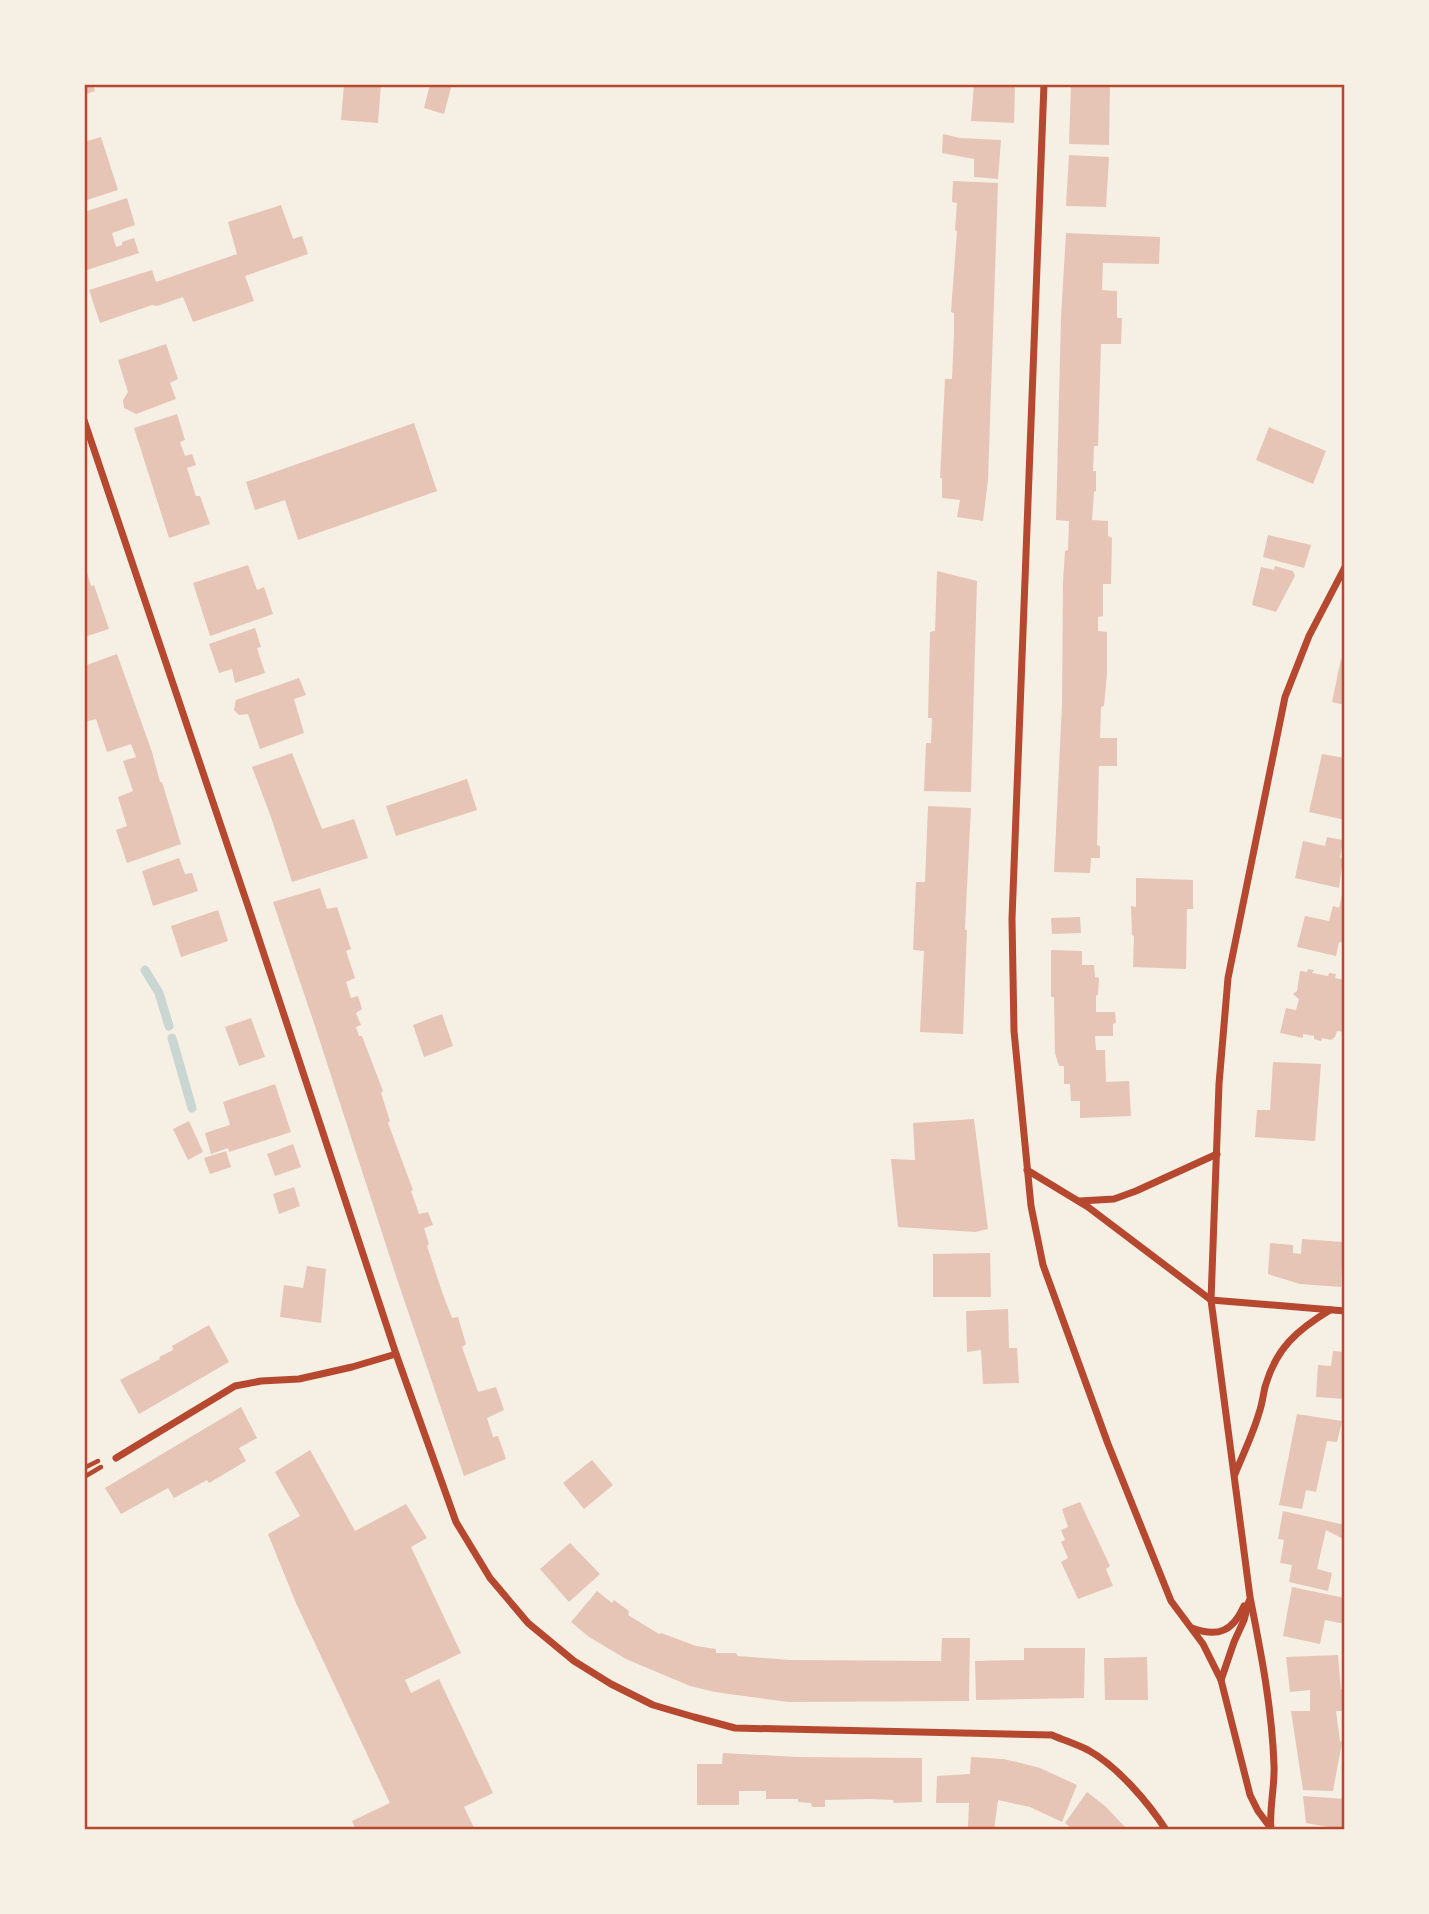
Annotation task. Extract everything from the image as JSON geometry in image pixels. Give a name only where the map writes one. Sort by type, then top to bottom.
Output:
[{"type":"street","points":[[1044,84],[1012,919],[1014,1031],[1031,1206],[1042,1265],[1108,1444],[1171,1601],[1203,1644],[1221,1680],[1250,1795],[1271,1828]]},
{"type":"street","points":[[84,420],[396,1354],[456,1521],[490,1578],[528,1623],[574,1661],[653,1705],[736,1728],[1052,1735],[1089,1751],[1113,1769],[1139,1794],[1166,1830]]},
{"type":"street","points":[[1271,1828],[1275,1769],[1273,1739],[1258,1632],[1250,1597],[1211,1300],[1219,1084],[1228,978],[1285,697],[1309,636],[1345,567]]},
{"type":"street","points":[[1079,1201],[1114,1199],[1217,1154]]},
{"type":"street","points":[[1027,1170],[1079,1201],[1211,1300],[1345,1311]]},
{"type":"street","points":[[1234,1474],[1260,1412],[1268,1378],[1279,1353],[1292,1336],[1329,1310]]},
{"type":"street","points":[[116,1458],[235,1386],[261,1381],[299,1379],[396,1354]]},
{"type":"street","points":[[1192,1628],[1204,1632],[1223,1631],[1233,1625],[1250,1597]]},
{"type":"street","points":[[1221,1680],[1250,1597]]},
{"type":"building","points":[[84,84],[93,84],[95,91],[84,95]]},
{"type":"building","points":[[381,84],[378,123],[341,120],[344,85]]},
{"type":"building","points":[[430,84],[452,84],[444,114],[424,108]]},
{"type":"building","points":[[974,84],[1015,84],[1014,123],[971,121]]},
{"type":"building","points":[[1071,84],[1110,84],[1109,145],[1069,144]]},
{"type":"building","points":[[943,134],[960,138],[1001,140],[998,179],[974,177],[974,159],[942,153]]},
{"type":"building","points":[[101,137],[118,190],[84,201],[84,142]]},
{"type":"building","points":[[1069,155],[1109,157],[1106,207],[1066,206]]},
{"type":"building","points":[[953,181],[998,183],[988,480],[983,521],[957,517],[960,500],[942,498],[940,478],[945,379],[952,379],[954,313],[951,312],[957,231],[957,203],[952,202]]},
{"type":"building","points":[[127,198],[135,225],[112,233],[116,247],[134,238],[139,253],[84,271],[84,212]]},
{"type":"building","points":[[281,205],[293,239],[302,236],[308,254],[245,276],[254,301],[193,322],[183,297],[100,323],[89,290],[152,270],[156,282],[237,254],[228,222]]},
{"type":"building","points":[[1066,233],[1160,237],[1159,264],[1103,263],[1102,290],[1117,291],[1117,318],[1122,318],[1121,344],[1101,344],[1098,446],[1094,446],[1093,471],[1096,471],[1096,491],[1092,520],[1108,521],[1108,536],[1112,538],[1111,584],[1103,584],[1103,616],[1098,617],[1098,631],[1107,632],[1107,673],[1104,706],[1101,707],[1100,738],[1117,738],[1117,766],[1099,766],[1097,845],[1100,846],[1100,858],[1091,858],[1090,873],[1054,872],[1062,704],[1063,581],[1069,521],[1056,520]]},
{"type":"building","points":[[166,344],[178,379],[170,383],[176,399],[136,414],[124,408],[123,400],[128,392],[118,360]]},
{"type":"building","points":[[177,414],[185,440],[180,442],[185,456],[192,454],[196,465],[187,468],[196,496],[200,496],[210,524],[169,538],[134,428]]},
{"type":"building","points":[[414,423],[437,491],[298,540],[285,500],[255,510],[246,482]]},
{"type":"building","points":[[1269,427],[1326,451],[1313,484],[1256,460]]},
{"type":"building","points":[[1268,535],[1311,545],[1304,568],[1263,557]]},
{"type":"building","points":[[84,563],[109,629],[84,637]]},
{"type":"building","points":[[248,565],[257,590],[264,587],[273,614],[210,636],[193,583]]},
{"type":"building","points":[[1275,566],[1293,571],[1295,576],[1276,612],[1252,605],[1261,567],[1274,570]]},
{"type":"building","points":[[937,571],[977,581],[971,792],[924,791],[926,743],[931,743],[932,718],[928,718],[930,632],[935,631]]},
{"type":"building","points":[[255,628],[261,647],[257,648],[265,673],[235,683],[232,669],[219,673],[209,644]]},
{"type":"building","points":[[117,654],[181,844],[127,863],[116,830],[127,826],[118,797],[133,791],[123,761],[136,757],[131,744],[107,752],[96,719],[85,722],[84,719],[84,666]]},
{"type":"building","points":[[1341,659],[1345,660],[1345,705],[1332,702]]},
{"type":"building","points":[[299,678],[306,695],[294,699],[304,733],[260,749],[248,714],[239,715],[234,710],[236,700]]},
{"type":"building","points":[[292,753],[322,829],[354,819],[368,858],[292,882],[252,767]]},
{"type":"building","points":[[1322,754],[1345,758],[1345,820],[1309,812]]},
{"type":"building","points":[[467,779],[477,810],[396,836],[386,806]]},
{"type":"building","points":[[928,806],[971,808],[963,1034],[920,1032],[924,951],[913,950],[916,882],[925,882]]},
{"type":"building","points":[[1327,837],[1343,840],[1339,888],[1295,878],[1303,841],[1325,846]]},
{"type":"building","points":[[179,858],[185,874],[192,873],[198,891],[153,906],[142,871]]},
{"type":"building","points":[[1136,878],[1193,880],[1193,909],[1187,909],[1186,969],[1133,967],[1131,906],[1136,907]]},
{"type":"building","points":[[1344,886],[1345,943],[1339,942],[1336,956],[1297,947],[1305,916],[1329,921],[1333,906],[1339,908]]},
{"type":"building","points":[[320,888],[327,909],[337,907],[351,949],[346,951],[355,978],[346,982],[351,998],[358,996],[362,1009],[356,1013],[361,1025],[356,1027],[383,1091],[381,1093],[390,1121],[388,1123],[419,1214],[428,1212],[433,1225],[424,1228],[442,1292],[452,1318],[458,1317],[466,1344],[462,1347],[478,1392],[496,1387],[504,1410],[487,1418],[493,1437],[498,1436],[506,1459],[464,1476],[273,902]]},
{"type":"building","points":[[218,910],[228,941],[181,957],[171,926]]},
{"type":"building","points":[[1080,917],[1081,933],[1052,934],[1051,918]]},
{"type":"building","points":[[1051,950],[1082,951],[1082,965],[1094,965],[1095,977],[1099,978],[1096,1012],[1115,1012],[1116,1023],[1113,1024],[1113,1036],[1095,1036],[1096,1050],[1105,1050],[1106,1082],[1129,1081],[1131,1116],[1080,1118],[1080,1101],[1071,1101],[1070,1084],[1064,1084],[1064,1066],[1059,1066],[1055,1053]]},
{"type":"building","points":[[1308,969],[1314,970],[1312,973],[1328,976],[1329,973],[1336,974],[1335,978],[1345,980],[1345,1032],[1337,1031],[1331,1040],[1322,1038],[1321,1041],[1314,1039],[1314,1036],[1303,1034],[1303,1038],[1280,1033],[1286,1008],[1296,1010],[1299,999],[1293,994],[1297,991],[1300,971],[1307,972]]},
{"type":"building","points":[[442,1014],[453,1046],[424,1057],[413,1025]]},
{"type":"building","points":[[251,1018],[265,1057],[239,1066],[225,1027]]},
{"type":"building","points":[[1273,1062],[1321,1064],[1315,1141],[1255,1137],[1257,1110],[1270,1110]]},
{"type":"building","points":[[275,1084],[291,1132],[229,1152],[228,1148],[211,1154],[205,1133],[230,1125],[223,1102]]},
{"type":"building","points":[[974,1119],[988,1229],[975,1232],[898,1227],[891,1159],[915,1160],[913,1123]]},
{"type":"building","points":[[189,1121],[203,1152],[188,1160],[173,1129]]},
{"type":"building","points":[[293,1144],[301,1167],[275,1176],[267,1154]]},
{"type":"building","points":[[226,1151],[231,1167],[210,1174],[204,1158]]},
{"type":"building","points":[[294,1187],[300,1206],[279,1214],[273,1194]]},
{"type":"building","points":[[1302,1239],[1343,1242],[1341,1287],[1300,1284],[1268,1274],[1270,1243],[1293,1245],[1293,1253],[1301,1254]]},
{"type":"building","points":[[990,1253],[991,1297],[933,1297],[933,1254]]},
{"type":"building","points":[[307,1266],[326,1269],[321,1323],[280,1317],[284,1285],[303,1288]]},
{"type":"building","points":[[1008,1309],[1009,1348],[1017,1348],[1019,1383],[983,1384],[981,1350],[967,1352],[966,1311]]},
{"type":"building","points":[[209,1325],[229,1362],[139,1414],[120,1380],[160,1359],[159,1357],[173,1350],[172,1346]]},
{"type":"building","points":[[1333,1351],[1345,1352],[1345,1399],[1316,1397],[1318,1365],[1331,1366]]},
{"type":"building","points":[[241,1407],[257,1438],[239,1448],[246,1461],[209,1483],[207,1480],[174,1498],[168,1488],[121,1514],[105,1488]]},
{"type":"building","points":[[1297,1414],[1342,1421],[1337,1442],[1327,1441],[1316,1492],[1306,1490],[1302,1509],[1279,1505]]},
{"type":"building","points":[[310,1450],[355,1531],[406,1504],[427,1538],[411,1547],[461,1653],[405,1680],[411,1693],[439,1679],[493,1793],[464,1807],[475,1830],[356,1830],[352,1821],[390,1803],[296,1603],[268,1534],[300,1516],[275,1472]]},
{"type":"building","points":[[592,1460],[613,1485],[584,1509],[563,1483]]},
{"type":"building","points":[[1080,1502],[1110,1566],[1106,1569],[1113,1586],[1078,1599],[1061,1562],[1068,1558],[1061,1542],[1065,1540],[1061,1530],[1068,1527],[1062,1509]]},
{"type":"building","points":[[1283,1511],[1345,1525],[1343,1539],[1326,1530],[1317,1569],[1332,1573],[1328,1591],[1289,1582],[1292,1565],[1280,1563],[1284,1540],[1278,1539]]},
{"type":"building","points":[[570,1543],[600,1574],[569,1602],[540,1569]]},
{"type":"building","points":[[1292,1587],[1345,1598],[1345,1624],[1325,1620],[1320,1644],[1283,1636]]},
{"type":"building","points":[[597,1591],[612,1603],[614,1600],[629,1611],[628,1615],[659,1634],[696,1646],[716,1649],[716,1653],[736,1653],[738,1656],[790,1660],[941,1661],[942,1638],[970,1638],[969,1701],[788,1702],[690,1686],[626,1659],[589,1637],[571,1622]]},
{"type":"building","points":[[1024,1648],[1085,1648],[1084,1698],[976,1700],[975,1661],[1024,1660]]},
{"type":"building","points":[[1338,1655],[1341,1689],[1345,1689],[1345,1711],[1336,1711],[1342,1742],[1333,1791],[1303,1790],[1291,1711],[1310,1711],[1310,1690],[1290,1692],[1286,1657]]},
{"type":"building","points":[[1147,1657],[1148,1700],[1105,1700],[1104,1658]]},
{"type":"building","points":[[723,1753],[797,1757],[922,1758],[922,1802],[825,1800],[825,1807],[812,1807],[811,1803],[798,1802],[798,1799],[766,1799],[766,1791],[739,1791],[739,1805],[697,1805],[697,1764],[722,1764]]},
{"type":"building","points":[[971,1757],[1003,1759],[1040,1768],[1077,1785],[1062,1822],[1030,1807],[998,1800],[994,1830],[968,1827],[969,1803],[936,1803],[937,1776],[970,1774]]},
{"type":"building","points":[[1087,1792],[1128,1830],[1074,1830],[1065,1823]]},
{"type":"building","points":[[1303,1796],[1345,1799],[1345,1830],[1306,1823]]},
{"type":"waterway","points":[[145,970],[159,993],[169,1026]]},
{"type":"waterway","points":[[172,1038],[192,1108]]}]
